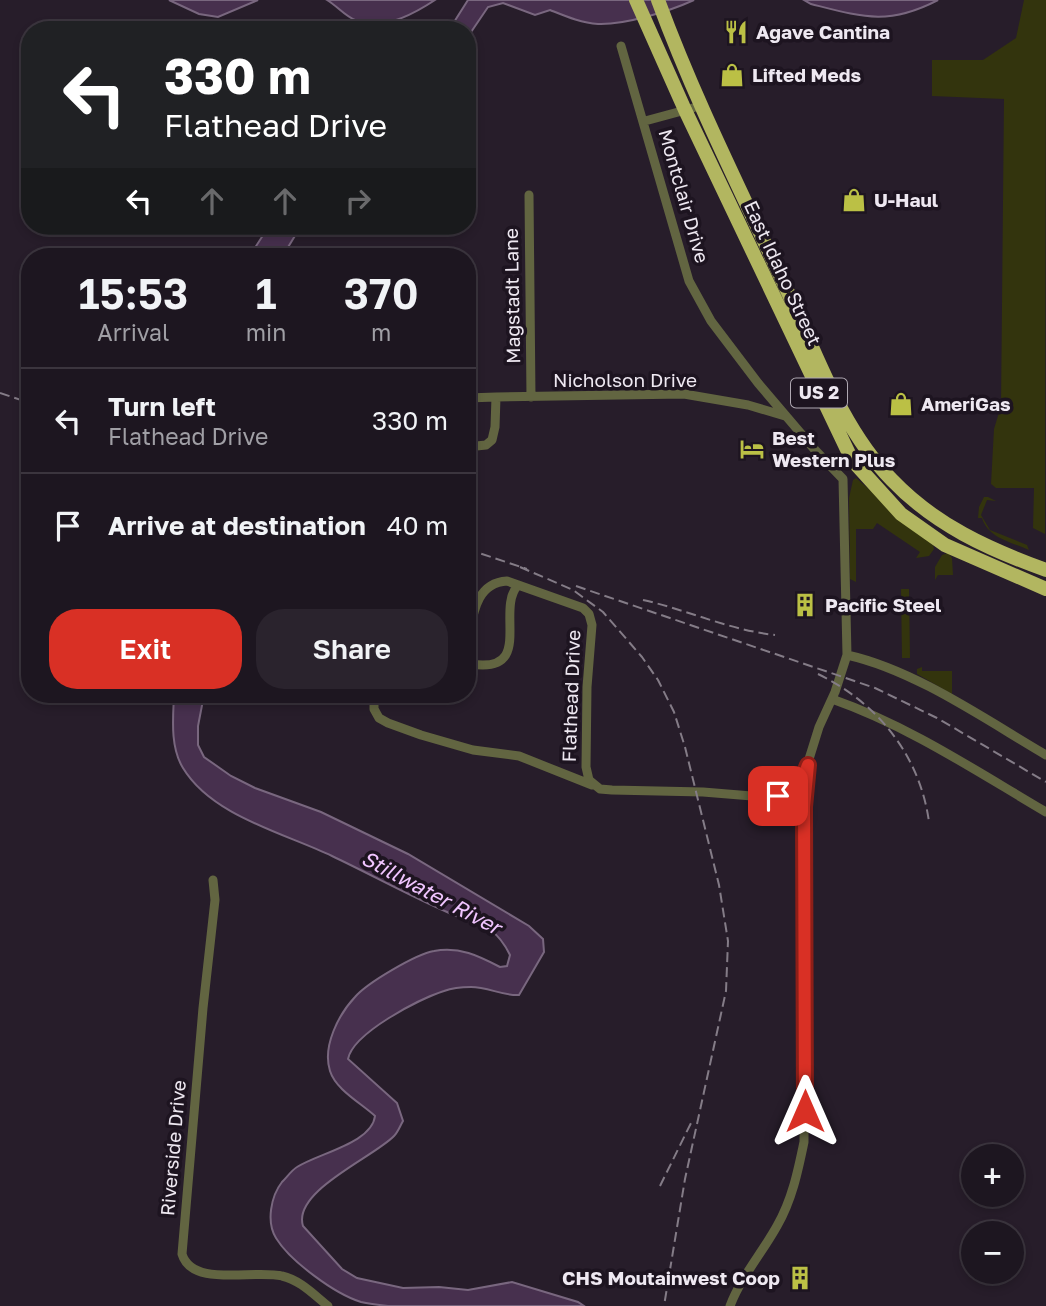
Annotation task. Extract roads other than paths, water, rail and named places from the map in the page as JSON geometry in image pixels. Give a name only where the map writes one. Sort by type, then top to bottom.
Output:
[{"type":"highway","name":"East Idaho Street","points":[[636,0],[652,35],[769,250],[840,405],[877,464],[918,505],[950,528],[986,547],[1046,569]]},
{"type":"highway","name":"East Idaho Street","points":[[661,7],[706,155],[852,460],[901,514],[945,545],[1046,589]]},
{"type":"highway","points":[[706,155],[722,171],[757,237],[769,250]]},
{"type":"street","name":"Montclair Drive","points":[[621,46],[690,281],[711,321],[758,383],[843,479]]},
{"type":"street","name":"Montclair Drive","points":[[645,121],[693,108]]},
{"type":"street","name":"Magstadt Lane","points":[[529,195],[531,397]]},
{"type":"street","name":"Nicholson Drive","points":[[476,398],[684,394],[748,405],[782,415],[792,421]]},
{"type":"street","points":[[476,446],[486,445],[492,440],[496,397]]},
{"type":"street","points":[[374,703],[379,718],[388,723],[473,750],[519,756],[600,789],[778,796],[793,791],[808,765],[818,727],[832,699],[847,655],[843,479],[852,460]]},
{"type":"street","points":[[476,609],[485,589],[495,582],[507,581],[518,585],[511,598],[512,633],[509,649],[503,658],[494,664],[476,665]]},
{"type":"street","name":"Flathead Drive","points":[[518,585],[583,608],[589,614],[592,625],[586,767],[589,780],[600,789]]},
{"type":"street","points":[[847,655],[891,669],[928,687],[1046,755]]},
{"type":"street","points":[[832,699],[911,732],[1046,812]]},
{"type":"street","points":[[730,1306],[743,1279],[779,1224],[790,1199],[804,1142],[804,807],[808,765]]},
{"type":"street","name":"Riverside Drive","points":[[213,880],[215,900],[182,1254],[188,1266],[201,1273],[284,1276],[300,1284],[328,1306]]},
{"type":"water","points":[[169,0],[258,0],[218,17],[199,14]]},
{"type":"water","points":[[327,0],[435,0],[393,21],[359,21]]},
{"type":"water","points":[[468,0],[694,0],[673,9],[609,24],[579,21],[550,10],[535,15],[503,3],[488,7],[476,25],[476,21],[455,21]]},
{"type":"water","points":[[804,0],[938,0],[904,13],[875,17],[845,13]]},
{"type":"water","points":[[263,235],[295,235],[288,248],[255,248]]},
{"type":"water","name":"Stillwater River","points":[[174,703],[202,703],[198,745],[204,757],[231,776],[255,788],[321,812],[408,854],[529,926],[543,939],[544,952],[519,995],[477,987],[447,990],[388,1018],[353,1049],[348,1059],[397,1103],[403,1121],[394,1136],[337,1176],[310,1200],[303,1213],[303,1226],[342,1269],[357,1278],[403,1288],[439,1287],[468,1290],[512,1282],[584,1306],[388,1306],[361,1302],[314,1276],[292,1257],[276,1238],[271,1224],[271,1209],[282,1182],[297,1167],[365,1133],[375,1116],[343,1090],[330,1071],[330,1041],[349,1004],[361,991],[381,977],[426,953],[460,951],[500,967],[507,966],[510,955],[491,930],[230,811],[196,785],[183,768],[176,751],[173,732]]},
{"type":"railway","points":[[0,393],[21,400]]},
{"type":"railway","points":[[476,552],[527,569]]},
{"type":"railway","points":[[520,567],[573,590],[603,612],[658,680],[674,712],[685,747],[719,885],[728,941],[726,991],[685,1179],[664,1306]]},
{"type":"railway","points":[[576,586],[875,688],[937,718],[1046,782]]},
{"type":"railway","points":[[643,600],[741,629],[775,635]]},
{"type":"railway","points":[[818,674],[859,700],[893,734],[916,775],[929,822]]},
{"type":"railway","points":[[660,1186],[691,1123]]},
{"type":"place","name":"Agave Cantina","points":[[736,32]]},
{"type":"place","name":"Lifted Meds","points":[[732,75]]},
{"type":"place","name":"U-Haul","points":[[854,200]]},
{"type":"place","name":"AmeriGas","points":[[901,404]]},
{"type":"place","name":"Best Western Plus","points":[[752,449]]},
{"type":"place","name":"Pacific Steel","points":[[805,605]]},
{"type":"place","name":"CHS Moutainwest Coop","points":[[800,1278]]}]
